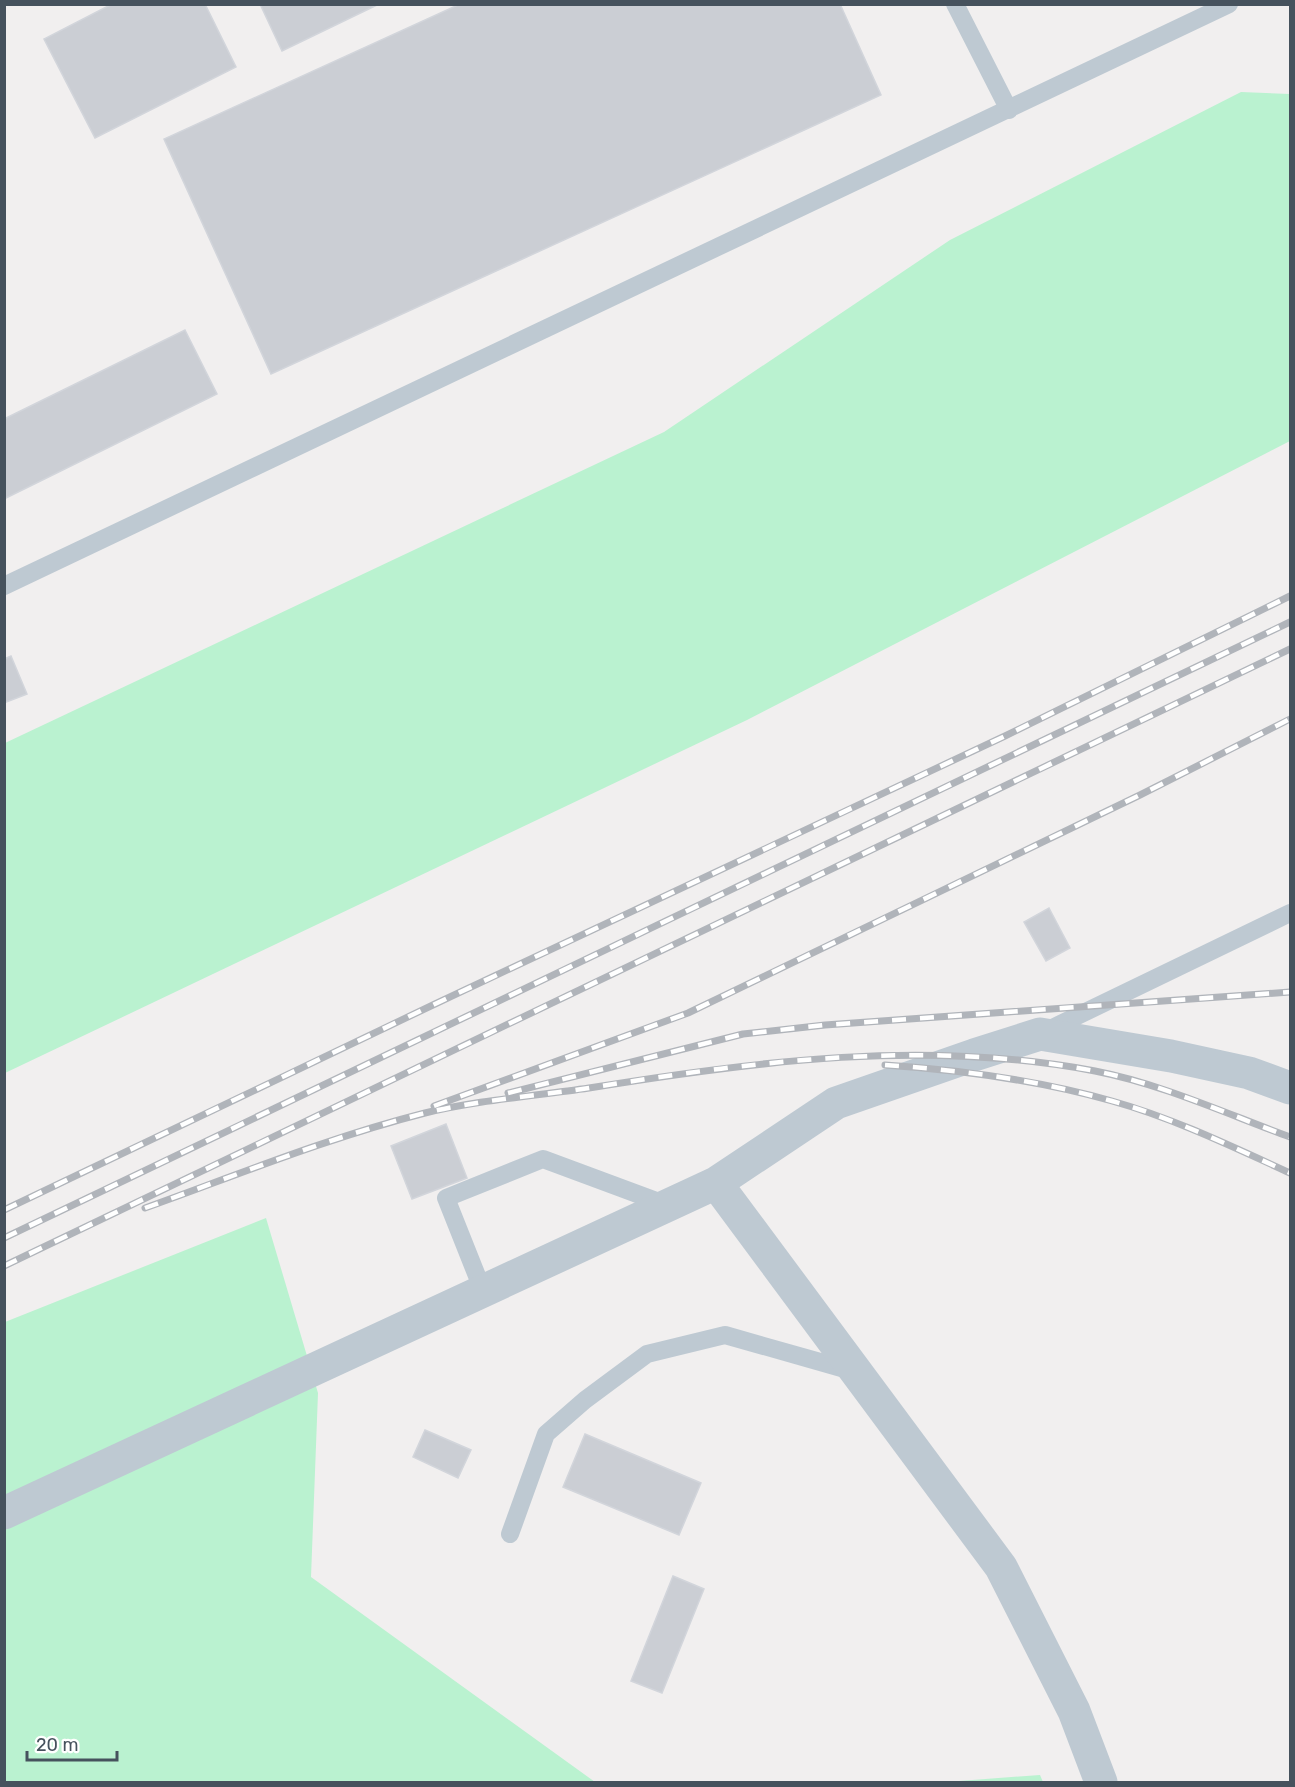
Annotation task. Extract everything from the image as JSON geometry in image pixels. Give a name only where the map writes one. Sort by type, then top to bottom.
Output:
[{"type":"street","points":[[4,1513],[716,1183],[836,1103],[1040,1034],[1182,1058],[1249,1073],[1290,1088]]},
{"type":"street","points":[[716,1183],[1001,1568],[1074,1711],[1101,1782]]},
{"type":"lane","points":[[955,4],[1009,110]]},
{"type":"lane","points":[[4,586],[1229,4]]},
{"type":"lane","points":[[1040,1034],[1290,913]]},
{"type":"lane","points":[[483,1291],[446,1198],[543,1159],[668,1205]]},
{"type":"lane","points":[[510,1534],[546,1434],[585,1400],[647,1354],[725,1335],[854,1371]]},
{"type":"green space","points":[[1241,92],[1290,94],[1290,441],[747,720],[5,1073],[5,743],[664,432],[950,240]]},
{"type":"green space","points":[[266,1218],[318,1393],[311,1577],[595,1782],[5,1782],[5,1322]]},
{"type":"green space","points":[[1040,1775],[1043,1782],[945,1782]]},
{"type":"building","points":[[112,4],[205,4],[236,67],[95,138],[44,39]]},
{"type":"building","points":[[260,4],[379,4],[282,51]]},
{"type":"building","points":[[460,4],[840,4],[881,95],[271,374],[164,139]]},
{"type":"building","points":[[185,330],[217,394],[4,499],[4,419]]},
{"type":"building","points":[[11,656],[27,694],[4,703],[4,659]]},
{"type":"building","points":[[1049,908],[1070,948],[1046,961],[1024,922]]},
{"type":"building","points":[[446,1124],[467,1178],[412,1199],[391,1146]]},
{"type":"building","points":[[425,1430],[471,1450],[458,1478],[413,1457]]},
{"type":"building","points":[[585,1434],[701,1483],[679,1535],[563,1487]]},
{"type":"building","points":[[673,1576],[704,1589],[662,1693],[631,1681]]},
{"type":"railway","points":[[4,1210],[1005,736],[1290,596]]},
{"type":"railway","points":[[4,1238],[1290,622]]},
{"type":"railway","points":[[4,1266],[1290,649]]},
{"type":"railway","points":[[434,1106],[688,1013],[1140,795],[1290,719]]},
{"type":"railway","points":[[508,1093],[743,1034],[825,1025],[1290,992]]},
{"type":"railway","points":[[145,1208],[319,1145],[425,1113],[486,1101],[715,1069],[842,1057],[969,1056],[1032,1061],[1095,1071],[1194,1100],[1290,1137]]},
{"type":"railway","points":[[885,1065],[999,1077],[1056,1087],[1112,1101],[1180,1124],[1290,1173]]}]
